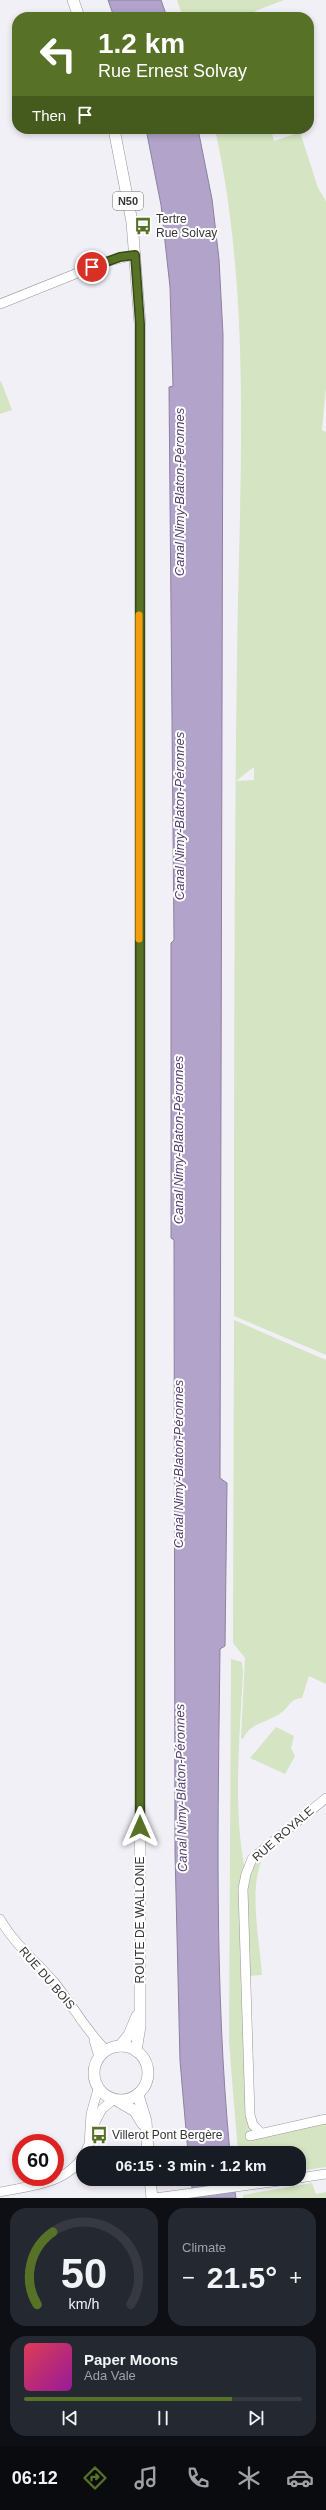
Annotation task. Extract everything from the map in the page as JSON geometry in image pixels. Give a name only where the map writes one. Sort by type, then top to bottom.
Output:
[{"type":"main road","points":[[73,0],[77,12]]},
{"type":"main road","name":"ROUTE DE WALLONIE","points":[[115,134],[126,187],[135,255],[140,324],[140,2026],[136,2051]]},
{"type":"main road","points":[[140,2010],[129,2035],[120,2046],[103,2054],[94,2076],[98,2089],[135,2111],[147,2132]]},
{"type":"main road","points":[[115,2100],[128,2100],[138,2095],[145,2087],[148,2071],[145,2061],[136,2051],[120,2046]]},
{"type":"main road","points":[[138,2095],[146,2121],[148,2146]]},
{"type":"main road","points":[[151,2186],[152,2198]]},
{"type":"street","points":[[0,304],[105,262],[135,255]]},
{"type":"street","name":"RUE ROYALE","points":[[262,2132],[253,2125],[250,2115],[243,1889],[246,1874],[256,1855],[326,1798]]},
{"type":"street","name":"RUE DU BOIS","points":[[0,1920],[22,1951],[53,1981],[93,2037],[103,2054]]},
{"type":"street","points":[[88,2146],[92,2127],[91,2114],[98,2089]]},
{"type":"street","points":[[92,2127],[102,2109],[115,2100]]},
{"type":"street","points":[[250,2136],[262,2132],[326,2119]]},
{"type":"street","points":[[0,2192],[56,2179],[67,2174],[76,2164]]},
{"type":"street","points":[[306,2177],[326,2174]]},
{"type":"street","points":[[155,2198],[250,2186]]},
{"type":"green space","points":[[177,0],[284,0],[255,12],[181,12]]},
{"type":"green space","points":[[216,134],[272,134],[274,141],[294,134],[301,134],[318,188],[326,201],[326,387],[322,430],[326,432],[326,1355],[234,1316],[235,823],[241,460],[239,326],[235,260],[227,194]],"holes":[[[254,767],[254,780],[236,781]]]},
{"type":"green space","points":[[1,381],[12,410],[0,414],[0,382]]},
{"type":"green space","points":[[234,1320],[326,1360],[326,1684],[309,1676],[302,1698],[295,1699],[277,1716],[250,1729],[243,1739],[241,1738],[245,1658],[233,1643]]},
{"type":"green space","points":[[231,1659],[242,1662],[243,1672],[238,1800],[239,1826],[246,1874],[250,2115],[262,2132],[326,2119],[326,2167],[306,2170],[306,2146],[237,2146],[229,2042]]},
{"type":"green space","points":[[276,1727],[294,1736],[291,1748],[295,1756],[285,1774],[250,1758]]},
{"type":"green space","points":[[258,1859],[261,1862],[256,1888],[256,1918],[262,1975],[249,1976],[246,1901],[252,1872]]},
{"type":"green space","points":[[312,2183],[316,2194],[326,2192],[326,2198],[243,2198],[243,2195],[295,2186],[306,2186],[306,2184]]},
{"type":"water","points":[[108,0],[161,0],[165,12],[112,12]]},
{"type":"water","name":"Canal Nimy-Blaton-Péronnes","points":[[147,134],[199,134],[212,199],[219,259],[223,335],[220,1478],[227,1483],[225,1646],[220,1649],[218,1901],[221,2027],[229,2146],[187,2146],[180,2061],[175,1852],[174,1240],[171,1238],[171,943],[174,940],[169,387],[173,386],[170,287],[161,205]]},
{"type":"water","points":[[192,2186],[234,2186],[236,2198],[193,2198]]},
{"type":"slow traffic","points":[[139,615],[139,939]]},
{"type":"place","name":"Tertre Rue Solvay","points":[[143,226]]},
{"type":"place","name":"Villerot Pont Bergère","points":[[99,2135]]},
{"type":"route","points":[[92,267],[120,257],[135,255],[140,324],[140,1827]]}]
